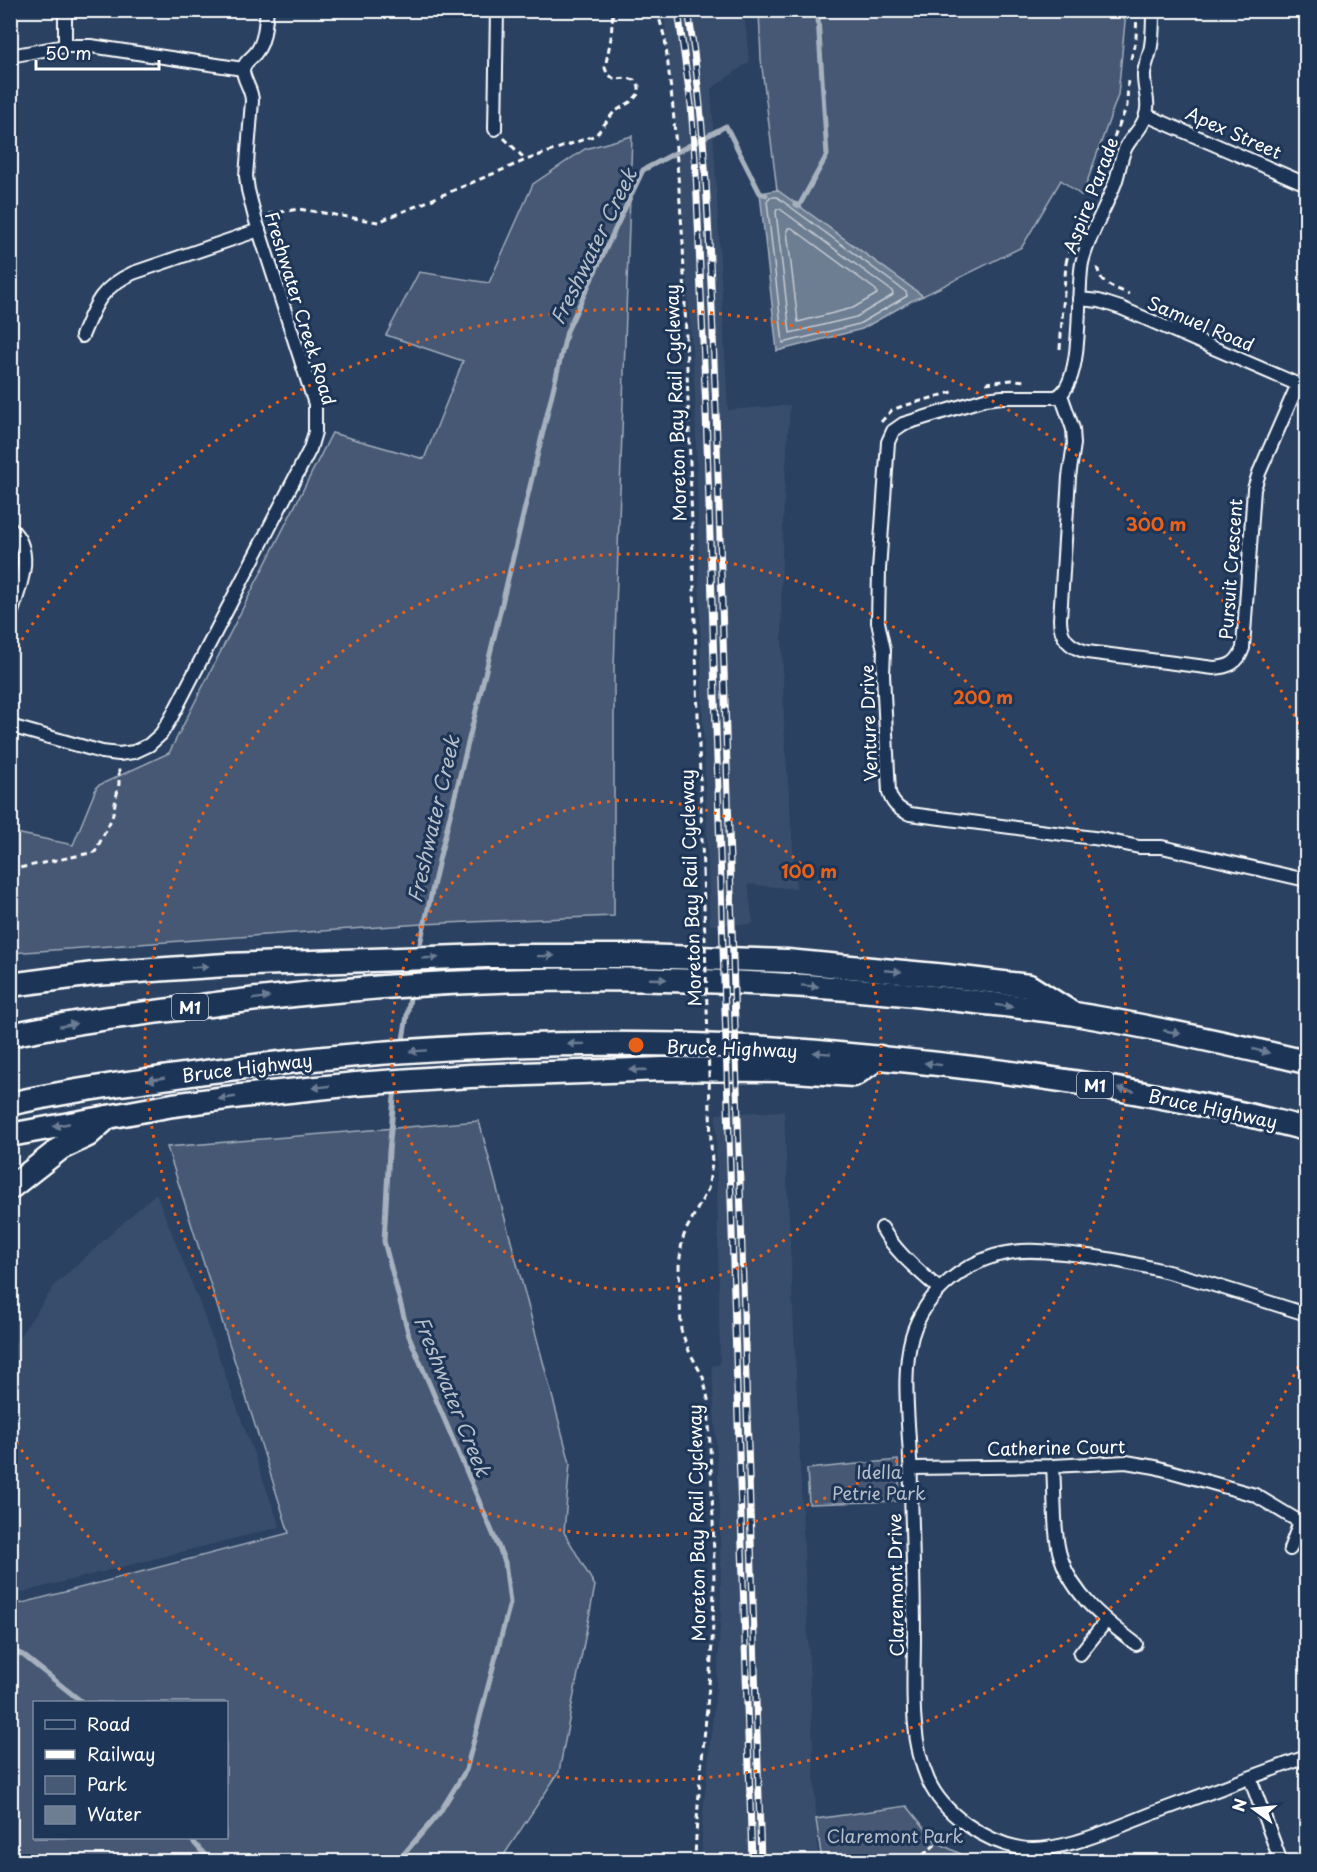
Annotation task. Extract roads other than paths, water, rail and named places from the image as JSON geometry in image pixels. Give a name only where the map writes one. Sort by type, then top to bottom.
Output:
[{"type":"highway","points":[[10,985],[94,974],[226,965],[488,956],[640,956],[787,961],[1029,986],[1073,1014]]},
{"type":"highway","name":"M1","points":[[10,1035],[155,1011],[290,994],[484,981],[622,978],[816,986],[899,993],[1073,1014],[1215,1040],[1306,1062]]},
{"type":"highway","name":"Bruce Highway","points":[[10,1104],[38,1097],[189,1074],[360,1054],[475,1047],[600,1044],[738,1047],[880,1057],[1086,1083],[1212,1106],[1306,1129]]},
{"type":"highway","points":[[10,1135],[172,1105],[356,1084],[470,1076],[686,1069],[854,1074],[880,1057]]},
{"type":"highway","points":[[10,1188],[61,1148],[88,1135],[111,1115]]},
{"type":"street","points":[[65,10],[65,46]]},
{"type":"street","points":[[10,56],[65,46],[91,46],[243,69],[259,49],[267,10]]},
{"type":"street","points":[[495,129],[497,10]]},
{"type":"street","points":[[1146,115],[1148,102],[1144,75],[1151,42],[1153,10]]},
{"type":"street","name":"Freshwater Creek Road","points":[[10,726],[102,752],[119,754],[134,752],[149,745],[161,734],[310,449],[315,432],[315,404],[248,190],[246,176],[252,93],[243,69]]},
{"type":"street","name":"Apex Street","points":[[1146,115],[1306,184]]},
{"type":"street","name":"Aspire Parade","points":[[1060,395],[1068,388],[1074,369],[1081,266],[1085,251],[1116,180],[1124,151],[1142,125],[1146,115]]},
{"type":"street","points":[[82,336],[94,307],[116,280],[259,230]]},
{"type":"street","name":"Samuel Road","points":[[1079,299],[1113,304],[1302,386]]},
{"type":"street","name":"Pursuit Crescent","points":[[1060,395],[1071,421],[1074,436],[1069,477],[1060,619],[1065,640],[1073,648],[1087,652],[1214,668],[1233,663],[1243,648],[1254,489],[1259,473],[1302,386]]},
{"type":"street","name":"Venture Drive","points":[[1060,395],[1050,398],[985,399],[910,421],[897,427],[890,436],[886,448],[878,621],[884,650],[887,784],[891,800],[897,807],[910,814],[1101,839],[1139,847],[1162,847],[1306,880]]},
{"type":"street","points":[[10,528],[17,534],[23,545],[25,556],[24,569],[10,618]]},
{"type":"street","points":[[882,1228],[898,1252],[939,1289]]},
{"type":"street","name":"Claremont Drive","points":[[1306,1314],[1142,1264],[1095,1256],[1032,1250],[1010,1252],[970,1266],[939,1289],[921,1313],[912,1337],[906,1394],[914,1610],[915,1720],[919,1754],[929,1783],[945,1806],[968,1825],[992,1839],[1021,1848],[1046,1849],[1088,1837],[1306,1757]]},
{"type":"street","name":"Catherine Court","points":[[910,1468],[1053,1466],[1126,1462],[1155,1467],[1255,1495],[1303,1523],[1290,1549]]},
{"type":"street","points":[[1053,1466],[1057,1539],[1060,1557],[1068,1575],[1086,1601],[1106,1621],[1136,1644]]},
{"type":"street","points":[[1080,1654],[1106,1621]]},
{"type":"street","points":[[1250,1778],[1281,1862]]},
{"type":"water","points":[[777,190],[923,296],[862,329],[777,351],[760,193]]},
{"type":"waterway","name":"Freshwater Creek","points":[[795,204],[799,206],[827,155],[818,18],[821,10]]},
{"type":"waterway","name":"Freshwater Creek","points":[[418,953],[567,331],[643,170],[726,126],[760,193],[766,195]]},
{"type":"waterway","name":"Freshwater Creek","points":[[402,1045],[411,992]]},
{"type":"waterway","name":"Freshwater Creek","points":[[395,1087],[384,1241],[409,1336],[505,1562],[510,1603],[466,1770],[440,1812],[397,1862]]},
{"type":"waterway","name":"Freshwater Creek","points":[[10,1649],[23,1655],[81,1701]]},
{"type":"waterway","name":"Freshwater Creek","points":[[191,1839],[211,1862]]},
{"type":"railway","points":[[678,10],[691,105],[696,173],[706,411],[752,1862]]},
{"type":"railway","points":[[688,10],[705,160],[716,410],[761,1862]]},
{"type":"park label","name":"Idella Petrie Park","points":[[879,1481]]},
{"type":"park label","name":"Claremont Park","points":[[895,1835]]}]
